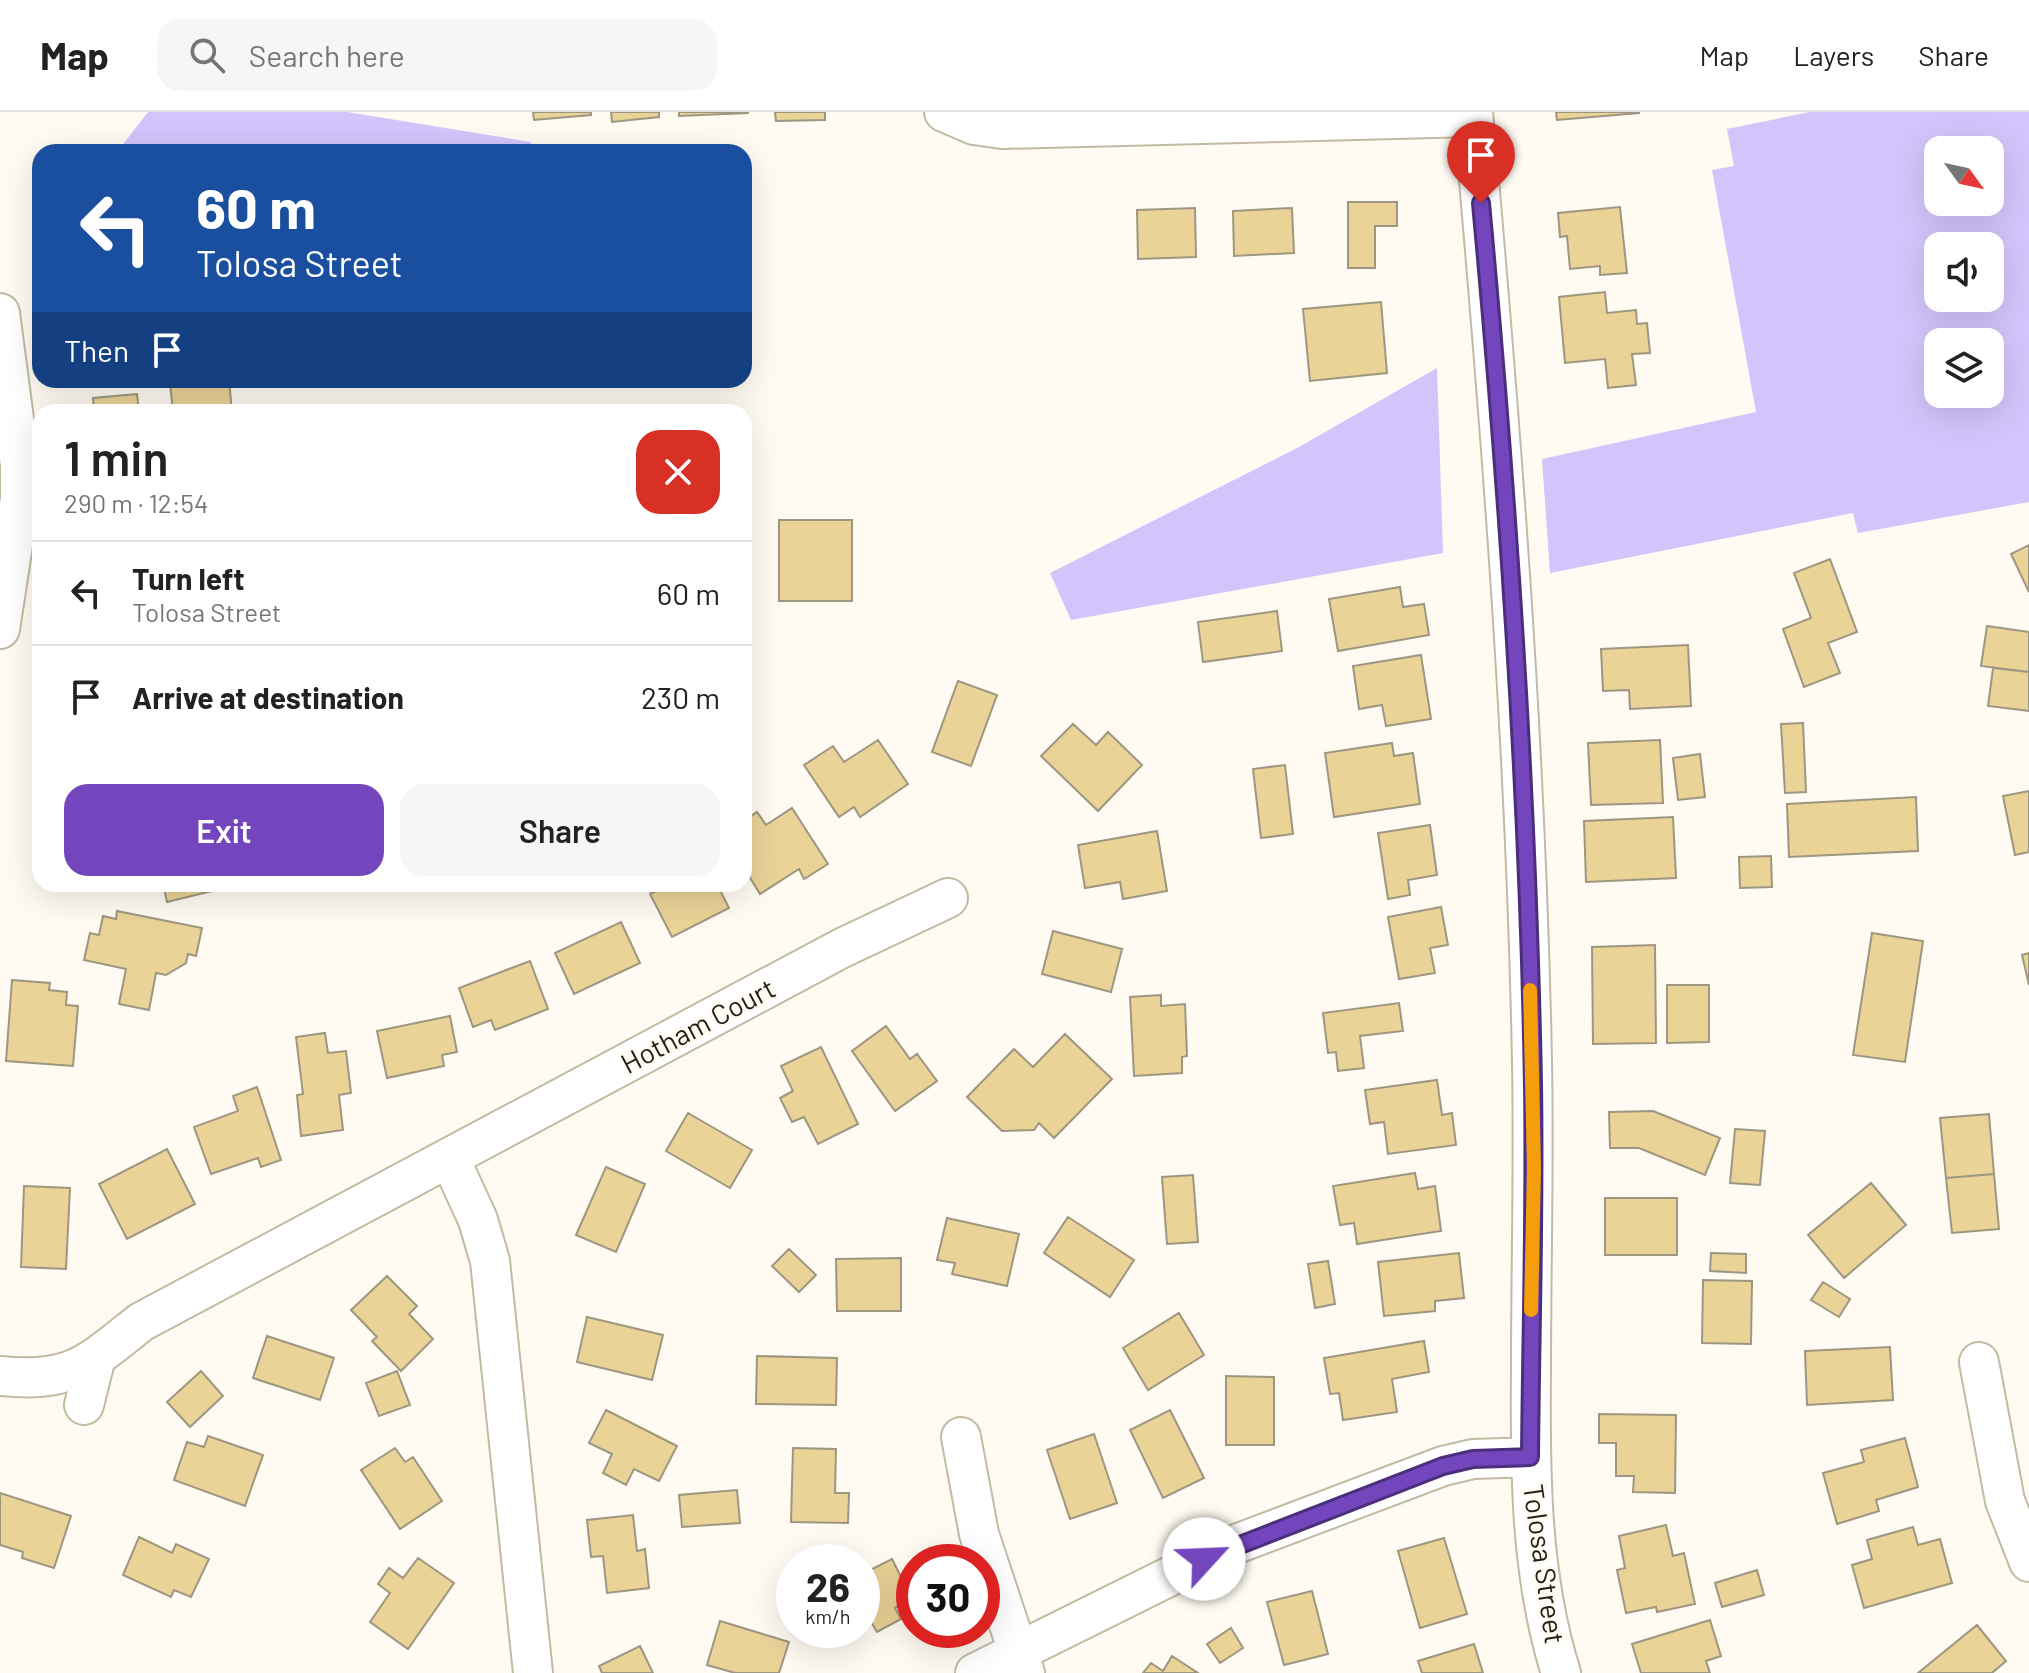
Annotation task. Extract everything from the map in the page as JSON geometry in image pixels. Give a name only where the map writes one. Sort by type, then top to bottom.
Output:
[{"type":"street","points":[[944,112],[974,125],[1002,129],[1473,115]]},
{"type":"street","name":"Tolosa Street","points":[[1473,115],[1503,451],[1522,779],[1533,1120],[1530,1457],[1535,1546],[1561,1673]]},
{"type":"street","points":[[0,313],[20,465],[20,499],[0,629]]},
{"type":"street","name":"Hotham Court","points":[[0,1376],[38,1380],[65,1375],[96,1357],[141,1322],[842,948],[948,898]]},
{"type":"street","points":[[450,1159],[478,1220],[490,1261],[533,1673]]},
{"type":"street","points":[[84,1405],[96,1357]]},
{"type":"street","points":[[1979,1362],[2005,1501],[2029,1562]]},
{"type":"street","points":[[961,1437],[979,1534],[1021,1662]]},
{"type":"street","points":[[975,1673],[1021,1662],[1245,1540],[1443,1466],[1473,1459],[1530,1457]]},
{"type":"shaded area","points":[[148,112],[347,112],[531,142],[531,144],[123,144]]},
{"type":"shaded area","points":[[1810,112],[2029,112],[2029,502],[1858,533],[1853,513],[1550,573],[1542,459],[1756,412],[1712,170],[1734,166],[1727,129]]},
{"type":"shaded area","points":[[1437,368],[1443,553],[1071,620],[1050,573],[1299,447]]},
{"type":"building","points":[[533,112],[591,112],[591,115],[534,120]]},
{"type":"building","points":[[611,112],[659,112],[659,117],[612,122]]},
{"type":"building","points":[[679,112],[748,112],[748,113],[679,116]]},
{"type":"building","points":[[775,112],[825,112],[825,120],[776,121]]},
{"type":"building","points":[[1556,112],[1639,112],[1639,113],[1557,120]]},
{"type":"building","points":[[1348,202],[1397,202],[1397,226],[1375,226],[1375,268],[1348,268]]},
{"type":"building","points":[[1620,207],[1627,273],[1600,275],[1600,266],[1570,269],[1567,236],[1560,237],[1558,213]]},
{"type":"building","points":[[1195,208],[1196,257],[1138,259],[1137,210]]},
{"type":"building","points":[[1292,208],[1294,253],[1234,256],[1233,211]]},
{"type":"building","points":[[1605,292],[1607,313],[1636,310],[1637,324],[1647,323],[1650,353],[1632,354],[1636,385],[1608,388],[1605,359],[1565,363],[1559,297]]},
{"type":"building","points":[[1381,302],[1387,373],[1310,381],[1303,309]]},
{"type":"building","points":[[171,388],[230,388],[231,404],[172,404]]},
{"type":"building","points":[[137,394],[138,404],[93,404],[93,398]]},
{"type":"building","points":[[779,520],[852,520],[852,601],[779,601]]},
{"type":"building","points":[[2029,545],[2029,592],[2011,554]]},
{"type":"building","points":[[1830,559],[1857,632],[1828,643],[1840,673],[1804,687],[1783,629],[1811,618],[1794,573]]},
{"type":"building","points":[[1400,587],[1403,607],[1424,604],[1429,635],[1338,651],[1329,599]]},
{"type":"building","points":[[1277,611],[1282,651],[1203,662],[1198,622]]},
{"type":"building","points":[[1987,626],[2029,632],[2029,672],[1981,666]]},
{"type":"building","points":[[1688,645],[1691,706],[1630,709],[1629,690],[1603,691],[1601,649]]},
{"type":"building","points":[[1421,655],[1431,719],[1386,726],[1382,705],[1359,709],[1353,666]]},
{"type":"building","points":[[1993,668],[2029,672],[2029,711],[1988,706]]},
{"type":"building","points":[[958,681],[997,695],[971,766],[932,752]]},
{"type":"building","points":[[1803,723],[1806,792],[1785,793],[1781,724]]},
{"type":"building","points":[[1073,724],[1096,745],[1108,732],[1142,765],[1098,811],[1041,756]]},
{"type":"building","points":[[878,740],[908,784],[860,817],[854,807],[839,817],[804,765],[833,746],[844,762]]},
{"type":"building","points":[[1660,740],[1663,803],[1591,805],[1588,743]]},
{"type":"building","points":[[1392,743],[1394,756],[1413,753],[1420,804],[1334,817],[1325,753]]},
{"type":"building","points":[[1700,754],[1705,797],[1678,800],[1673,758]]},
{"type":"building","points":[[1285,765],[1293,834],[1261,838],[1253,769]]},
{"type":"building","points":[[2029,791],[2029,852],[2015,855],[2003,796]]},
{"type":"building","points":[[1916,797],[1918,851],[1789,857],[1787,804]]},
{"type":"building","points":[[792,808],[828,864],[804,879],[799,869],[760,894],[752,881],[752,815],[757,812],[766,825]]},
{"type":"building","points":[[1673,817],[1676,878],[1586,882],[1584,821]]},
{"type":"building","points":[[1430,825],[1437,875],[1408,880],[1410,895],[1388,899],[1378,833]]},
{"type":"building","points":[[1157,831],[1167,891],[1123,899],[1120,882],[1085,888],[1078,845]]},
{"type":"building","points":[[1771,856],[1772,887],[1740,888],[1739,857]]},
{"type":"building","points":[[165,892],[208,892],[167,902]]},
{"type":"building","points":[[721,892],[729,908],[672,937],[650,894]]},
{"type":"building","points":[[1441,907],[1448,945],[1430,948],[1435,973],[1399,979],[1388,917]]},
{"type":"building","points":[[117,911],[202,928],[196,956],[188,954],[186,963],[166,975],[156,973],[149,1010],[119,1004],[126,969],[84,960],[90,933],[99,935],[103,916],[116,919]]},
{"type":"building","points":[[621,922],[640,963],[574,994],[555,953]]},
{"type":"building","points":[[1053,931],[1122,949],[1111,992],[1042,974]]},
{"type":"building","points":[[1872,933],[1923,941],[1905,1062],[1853,1055]]},
{"type":"building","points":[[1655,945],[1656,1043],[1593,1044],[1592,947]]},
{"type":"building","points":[[2029,953],[2029,985],[2022,955]]},
{"type":"building","points":[[530,961],[548,1009],[495,1030],[491,1020],[473,1027],[459,988]]},
{"type":"building","points":[[12,980],[50,983],[49,990],[67,992],[66,1005],[78,1006],[73,1066],[6,1061]]},
{"type":"building","points":[[1667,985],[1709,985],[1709,1042],[1667,1043]]},
{"type":"building","points":[[1161,995],[1161,1006],[1185,1004],[1187,1056],[1182,1057],[1182,1073],[1134,1076],[1130,997]]},
{"type":"building","points":[[1399,1003],[1403,1031],[1360,1036],[1364,1068],[1338,1071],[1336,1052],[1328,1053],[1323,1013]]},
{"type":"building","points":[[450,1016],[457,1052],[442,1055],[444,1066],[387,1078],[377,1031]]},
{"type":"building","points":[[886,1026],[910,1059],[917,1054],[937,1081],[895,1111],[852,1051]]},
{"type":"building","points":[[325,1033],[328,1053],[346,1051],[351,1093],[339,1095],[343,1130],[301,1136],[297,1095],[303,1094],[296,1037]]},
{"type":"building","points":[[1065,1034],[1112,1079],[1054,1138],[1039,1123],[1034,1130],[1002,1131],[967,1097],[1014,1049],[1033,1067]]},
{"type":"building","points":[[821,1047],[858,1124],[818,1144],[804,1117],[792,1122],[780,1098],[793,1091],[781,1066]]},
{"type":"building","points":[[1437,1080],[1442,1115],[1452,1113],[1456,1145],[1388,1154],[1384,1122],[1370,1124],[1365,1090]]},
{"type":"building","points":[[257,1087],[281,1160],[261,1167],[258,1158],[211,1174],[194,1127],[238,1111],[233,1096]]},
{"type":"building","points":[[1653,1111],[1720,1138],[1705,1175],[1639,1148],[1610,1148],[1609,1112]]},
{"type":"building","points":[[688,1113],[752,1150],[730,1188],[666,1151]]},
{"type":"building","points":[[1989,1114],[1994,1174],[1946,1178],[1940,1118]]},
{"type":"building","points":[[1735,1129],[1765,1131],[1760,1185],[1730,1183]]},
{"type":"building","points":[[167,1149],[195,1204],[127,1239],[99,1184]]},
{"type":"building","points":[[606,1167],[645,1184],[616,1252],[576,1235]]},
{"type":"building","points":[[1415,1173],[1418,1189],[1435,1186],[1441,1231],[1357,1244],[1354,1223],[1340,1225],[1333,1186]]},
{"type":"building","points":[[1994,1174],[1999,1229],[1952,1233],[1946,1178]]},
{"type":"building","points":[[1193,1175],[1198,1242],[1167,1244],[1162,1177]]},
{"type":"building","points":[[1871,1183],[1906,1225],[1844,1278],[1808,1235]]},
{"type":"building","points":[[24,1186],[70,1188],[66,1269],[21,1267]]},
{"type":"building","points":[[1605,1198],[1677,1198],[1677,1255],[1605,1255]]},
{"type":"building","points":[[1068,1217],[1134,1260],[1110,1297],[1044,1253]]},
{"type":"building","points":[[947,1218],[1019,1234],[1007,1286],[952,1274],[955,1263],[937,1260]]},
{"type":"building","points":[[789,1249],[816,1275],[799,1292],[772,1266]]},
{"type":"building","points":[[1459,1253],[1464,1298],[1435,1301],[1435,1311],[1384,1316],[1378,1262]]},
{"type":"building","points":[[1711,1253],[1746,1254],[1746,1273],[1710,1271]]},
{"type":"building","points":[[901,1258],[901,1311],[837,1311],[836,1259]]},
{"type":"building","points":[[1328,1261],[1335,1304],[1315,1308],[1308,1264]]},
{"type":"building","points":[[387,1276],[417,1306],[409,1314],[433,1339],[401,1371],[372,1341],[377,1337],[351,1310]]},
{"type":"building","points":[[1703,1280],[1752,1281],[1751,1344],[1702,1343]]},
{"type":"building","points":[[1823,1282],[1850,1299],[1839,1317],[1811,1300]]},
{"type":"building","points":[[1179,1313],[1204,1355],[1148,1390],[1123,1348]]},
{"type":"building","points":[[587,1317],[663,1335],[652,1380],[577,1362]]},
{"type":"building","points":[[267,1336],[334,1358],[320,1400],[253,1378]]},
{"type":"building","points":[[1424,1341],[1429,1372],[1392,1379],[1397,1412],[1343,1420],[1339,1393],[1330,1394],[1324,1358]]},
{"type":"building","points":[[1890,1347],[1893,1400],[1807,1405],[1805,1351]]},
{"type":"building","points":[[757,1356],[837,1358],[836,1405],[756,1404]]},
{"type":"building","points":[[201,1371],[223,1396],[190,1427],[167,1402]]},
{"type":"building","points":[[397,1371],[410,1405],[379,1416],[366,1383]]},
{"type":"building","points":[[1226,1376],[1274,1377],[1274,1445],[1226,1445]]},
{"type":"building","points":[[606,1410],[677,1446],[659,1481],[634,1469],[626,1485],[603,1473],[612,1454],[589,1443]]},
{"type":"building","points":[[1170,1410],[1204,1478],[1163,1498],[1130,1430]]},
{"type":"building","points":[[1599,1414],[1676,1415],[1675,1493],[1633,1492],[1634,1476],[1616,1476],[1616,1443],[1599,1443]]},
{"type":"building","points":[[1094,1434],[1117,1503],[1070,1519],[1047,1450]]},
{"type":"building","points":[[208,1436],[263,1455],[245,1506],[174,1480],[187,1442],[204,1447]]},
{"type":"building","points":[[1905,1438],[1918,1487],[1876,1500],[1879,1511],[1837,1524],[1823,1473],[1864,1462],[1861,1450]]},
{"type":"building","points":[[395,1448],[405,1462],[413,1457],[442,1501],[400,1529],[361,1470]]},
{"type":"building","points":[[793,1448],[836,1449],[835,1493],[849,1493],[848,1523],[791,1522]]},
{"type":"building","points":[[737,1490],[740,1523],[682,1527],[679,1495]]},
{"type":"building","points":[[0,1493],[71,1516],[54,1568],[22,1558],[23,1552],[0,1545]]},
{"type":"building","points":[[633,1515],[637,1551],[645,1549],[649,1588],[607,1593],[603,1556],[591,1557],[587,1520]]},
{"type":"building","points":[[1666,1525],[1673,1556],[1684,1553],[1695,1604],[1657,1612],[1656,1607],[1626,1613],[1617,1570],[1625,1568],[1619,1536]]},
{"type":"building","points":[[1913,1527],[1918,1545],[1940,1539],[1952,1583],[1864,1608],[1852,1565],[1872,1559],[1867,1540]]},
{"type":"building","points":[[139,1537],[172,1553],[176,1544],[209,1559],[191,1597],[174,1590],[171,1597],[123,1575]]},
{"type":"building","points":[[1444,1538],[1467,1614],[1420,1628],[1398,1551]]},
{"type":"building","points":[[418,1558],[454,1583],[408,1649],[370,1622],[390,1593],[378,1584],[389,1568],[403,1578]]},
{"type":"building","points":[[892,1559],[896,1567],[896,1622],[880,1630],[880,1565]]},
{"type":"building","points":[[1757,1570],[1764,1595],[1722,1607],[1715,1583]]},
{"type":"building","points":[[1312,1591],[1328,1654],[1284,1665],[1267,1602]]},
{"type":"building","points":[[1710,1620],[1721,1656],[1706,1661],[1710,1673],[1641,1673],[1632,1644]]},
{"type":"building","points":[[720,1621],[776,1638],[776,1648],[787,1648],[779,1673],[735,1673],[707,1665]]},
{"type":"building","points":[[1977,1625],[2006,1661],[1992,1673],[1918,1673]]},
{"type":"building","points":[[1231,1628],[1243,1648],[1220,1663],[1207,1644]]},
{"type":"building","points":[[1474,1644],[1483,1673],[1422,1673],[1418,1661]]},
{"type":"building","points":[[640,1646],[653,1673],[602,1673],[599,1666]]},
{"type":"building","points":[[1172,1656],[1198,1673],[1143,1673],[1151,1663],[1163,1671]]},
{"type":"slow traffic","points":[[1530,990],[1534,1168],[1531,1310]]},
{"type":"route","points":[[1204,1559],[1443,1466],[1473,1459],[1530,1457],[1534,1168],[1522,779],[1503,451],[1481,203]]}]
